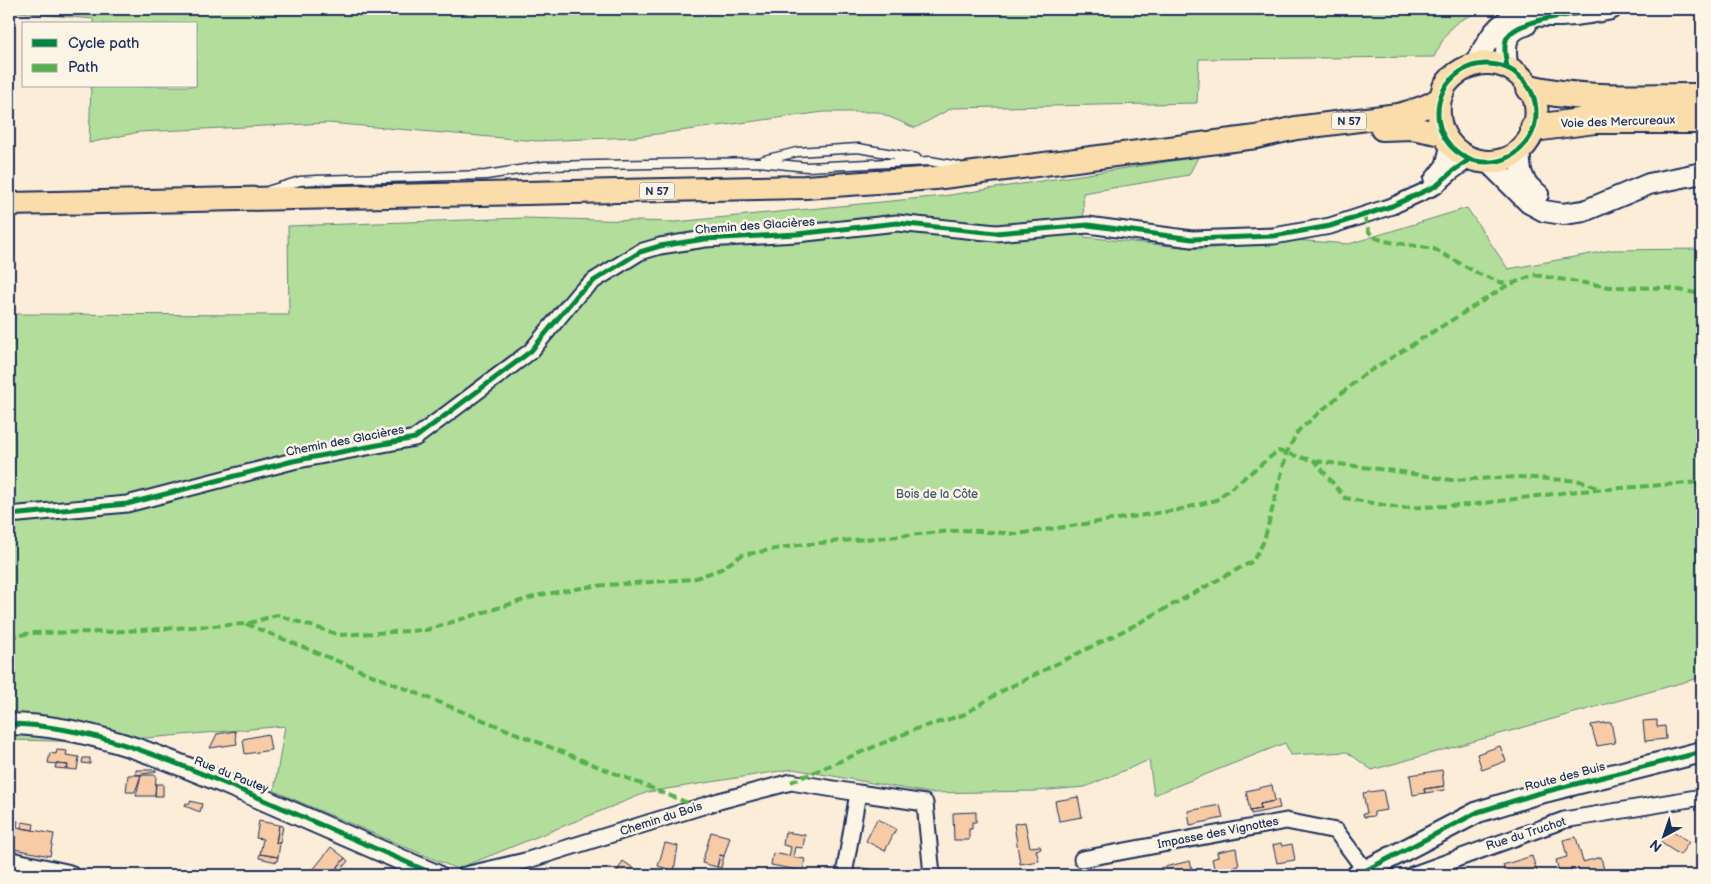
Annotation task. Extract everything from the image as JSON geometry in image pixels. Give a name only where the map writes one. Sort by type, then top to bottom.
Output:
[{"type":"highway","name":"Voie des Mercureaux","points":[[1530,88],[1558,94],[1606,97],[1702,97]]},
{"type":"highway","name":"Voie des Mercureaux","points":[[1534,128],[1595,120],[1702,120]]},
{"type":"main road","points":[[1475,64],[1497,64],[1507,67],[1524,79],[1535,100],[1537,114],[1529,140],[1510,157],[1479,161],[1458,153],[1445,139],[1438,116],[1440,98],[1453,76],[1475,64]]},
{"type":"main road","name":"N 57","points":[[1256,138],[1296,128],[1398,115],[1440,98]]},
{"type":"main road","name":"N 57","points":[[9,204],[763,189],[866,184],[987,172],[1256,138],[1297,137],[1405,128],[1423,129],[1445,139]]},
{"type":"street","points":[[1475,64],[1496,30],[1508,21],[1526,14],[1560,16],[1611,9]]},
{"type":"street","points":[[1507,67],[1505,47],[1511,33],[1519,27],[1560,16]]},
{"type":"street","name":"Chemin des Glacières","points":[[1419,193],[1442,170],[1445,139]]},
{"type":"street","points":[[1520,150],[1520,172],[1526,184],[1542,196],[1563,202],[1579,200],[1619,181],[1645,173],[1676,168],[1702,172]]},
{"type":"street","points":[[1479,161],[1529,203],[1544,211],[1563,214],[1584,211],[1649,184],[1702,172]]},
{"type":"street","name":"Chemin des Glacières","points":[[9,516],[127,504],[293,461],[415,438],[530,351],[579,293],[595,280],[640,252],[660,246],[705,239],[797,234],[897,223],[996,233],[1088,225],[1166,237],[1208,240],[1247,239],[1330,226],[1392,206],[1436,186],[1453,171],[1479,161]]},
{"type":"street","name":"Rue du Pautey","points":[[9,724],[30,724],[80,733],[142,750],[214,778],[436,875]]},
{"type":"street","name":"Route des Buis","points":[[1361,872],[1478,812],[1536,794],[1702,752]]},
{"type":"street","name":"Chemin du Bois","points":[[465,875],[525,861],[719,801],[791,782],[925,803],[932,875]]},
{"type":"street","points":[[844,875],[858,793]]},
{"type":"street","name":"Rue du Truchot","points":[[1412,875],[1564,820],[1702,797]]},
{"type":"street","name":"Impasse des Vignottes","points":[[1082,859],[1286,821],[1336,831],[1361,872]]},
{"type":"street","points":[[9,864],[24,875]]},
{"type":"street","points":[[9,864],[68,875]]},
{"type":"lane","points":[[759,162],[797,152],[858,148],[987,172]]},
{"type":"lane","points":[[238,200],[300,181],[486,175],[544,166],[759,162],[806,167],[930,161]]},
{"type":"green space","points":[[9,9],[1489,9],[1460,20],[1454,25],[1449,30],[1434,57],[1199,59],[1197,103],[952,108],[915,128],[878,112],[824,112],[634,137],[537,141],[328,123],[139,132],[89,143],[91,88],[198,88],[198,22],[94,22],[93,19],[9,11]]},
{"type":"green space","name":"Bois de la Côte","points":[[1198,157],[1189,175],[1083,193],[1084,237],[1201,249],[1293,240],[1349,244],[1467,208],[1508,269],[1612,250],[1702,249],[1702,677],[1372,770],[1347,752],[1291,755],[1285,743],[1154,795],[1149,760],[1085,787],[1037,791],[929,793],[793,769],[648,792],[457,869],[274,791],[285,726],[101,742],[9,740],[9,314],[289,315],[288,226],[525,218],[675,222],[943,196]]},
{"type":"building","points":[[1657,720],[1657,727],[1665,726],[1666,739],[1645,741],[1643,721]]},
{"type":"building","points":[[1611,722],[1615,743],[1597,746],[1591,725]]},
{"type":"building","points":[[235,731],[237,744],[210,748],[217,734]]},
{"type":"building","points":[[268,734],[271,750],[245,754],[243,739]]},
{"type":"building","points":[[1500,746],[1506,761],[1482,770],[1477,754]]},
{"type":"building","points":[[57,750],[67,751],[66,755],[79,757],[77,770],[67,769],[68,765],[48,763],[50,753],[56,754]]},
{"type":"building","points":[[83,758],[90,758],[90,764],[82,763]]},
{"type":"building","points":[[56,764],[68,765],[67,769],[55,768]]},
{"type":"building","points":[[136,770],[156,770],[156,772],[136,775]]},
{"type":"building","points":[[1442,770],[1444,786],[1424,789],[1425,793],[1413,795],[1410,775]]},
{"type":"building","points":[[128,775],[141,775],[135,792],[126,792]]},
{"type":"building","points":[[141,775],[156,775],[155,796],[136,796]]},
{"type":"building","points":[[156,784],[163,784],[163,796],[155,796]]},
{"type":"building","points":[[1272,785],[1275,801],[1260,804],[1261,809],[1250,811],[1246,791]]},
{"type":"building","points":[[1444,786],[1445,790],[1425,793],[1424,789]]},
{"type":"building","points":[[1383,790],[1387,810],[1374,812],[1374,816],[1364,817],[1363,814],[1367,813],[1363,793]]},
{"type":"building","points":[[1078,797],[1082,817],[1059,821],[1055,801]]},
{"type":"building","points":[[1278,800],[1280,808],[1251,814],[1250,811],[1261,809],[1260,804]]},
{"type":"building","points":[[190,801],[202,804],[200,812],[185,806],[186,803],[190,804]]},
{"type":"building","points":[[1220,805],[1223,818],[1190,825],[1188,811]]},
{"type":"building","points":[[976,812],[976,822],[972,822],[972,829],[969,829],[969,840],[954,840],[953,813]]},
{"type":"building","points":[[9,819],[18,821],[17,827],[54,834],[50,856],[9,848]]},
{"type":"building","points":[[877,819],[896,829],[885,851],[866,841]]},
{"type":"building","points":[[259,821],[279,825],[276,843],[280,843],[278,857],[260,854],[263,839],[256,838]]},
{"type":"building","points":[[22,822],[34,824],[33,830],[21,828]]},
{"type":"building","points":[[1025,822],[1030,847],[1040,846],[1041,849],[1036,850],[1039,861],[1020,864],[1014,824]]},
{"type":"building","points":[[279,825],[283,826],[280,843],[276,843]]},
{"type":"building","points":[[1670,829],[1689,842],[1680,855],[1660,842]]},
{"type":"building","points":[[711,832],[730,837],[724,856],[720,855],[717,867],[702,863]]},
{"type":"building","points":[[785,832],[805,835],[803,848],[795,847],[793,857],[805,859],[803,871],[771,865],[773,853],[789,856],[791,847],[783,845]]},
{"type":"building","points":[[1576,837],[1583,862],[1601,857],[1605,875],[1598,875],[1597,869],[1572,875],[1560,875],[1556,860],[1567,857],[1563,840]]},
{"type":"building","points":[[665,843],[678,846],[674,871],[658,866]]},
{"type":"building","points":[[1281,843],[1282,846],[1292,844],[1295,860],[1277,863],[1273,845]]},
{"type":"building","points":[[331,847],[345,858],[331,875],[309,875]]},
{"type":"building","points":[[1236,848],[1239,866],[1215,872],[1212,859],[1218,857],[1217,852]]},
{"type":"building","points":[[260,854],[278,857],[277,862],[259,858]]},
{"type":"building","points":[[720,855],[724,856],[721,868],[717,867]]},
{"type":"building","points":[[1532,856],[1537,872],[1529,875],[1506,875],[1503,865]]},
{"type":"building","points":[[345,858],[348,861],[337,874],[334,872]]},
{"type":"building","points":[[623,861],[633,868],[628,875],[615,875]]},
{"type":"building","points":[[1190,861],[1193,873],[1186,875],[1162,875],[1160,868]]},
{"type":"building","points":[[863,868],[876,870],[875,872],[882,873],[882,875],[862,875]]},
{"type":"marked path","points":[[1364,216],[1369,232],[1376,238],[1434,249],[1479,274],[1508,285]]},
{"type":"marked path","points":[[791,782],[916,729],[963,715],[1002,691],[1135,625],[1253,561],[1264,541],[1287,452],[1298,431],[1362,376],[1508,285],[1534,275],[1610,287],[1667,288],[1702,294]]},
{"type":"marked path","points":[[9,637],[31,633],[107,632],[246,624],[277,615],[340,635],[426,630],[540,595],[593,586],[693,579],[721,569],[742,555],[798,545],[964,530],[1017,534],[1178,510],[1216,500],[1278,451],[1315,461],[1345,498],[1400,508],[1469,505],[1568,492],[1702,482]]},
{"type":"marked path","points":[[1315,461],[1451,480],[1520,477],[1580,481],[1600,489]]},
{"type":"marked path","points":[[246,624],[698,807]]},
{"type":"cycle path","points":[[1507,67],[1505,43],[1512,32],[1523,26],[1553,17],[1611,9]]},
{"type":"cycle path","points":[[1477,64],[1497,64],[1506,67],[1522,78],[1533,94],[1536,103],[1536,113],[1536,123],[1533,132],[1522,148],[1506,159],[1497,162],[1477,162],[1460,154],[1446,140],[1438,123],[1438,103],[1446,86],[1460,72],[1477,64]]},
{"type":"cycle path","points":[[9,515],[127,504],[293,461],[415,438],[531,351],[579,293],[595,280],[640,252],[660,246],[705,239],[797,234],[897,223],[996,233],[1088,225],[1192,239],[1274,236],[1330,226],[1392,206],[1436,186],[1470,159]]},
{"type":"cycle path","points":[[9,724],[71,731],[101,738],[161,757],[436,875]]},
{"type":"cycle path","points":[[1357,875],[1478,812],[1536,794],[1702,752]]}]
